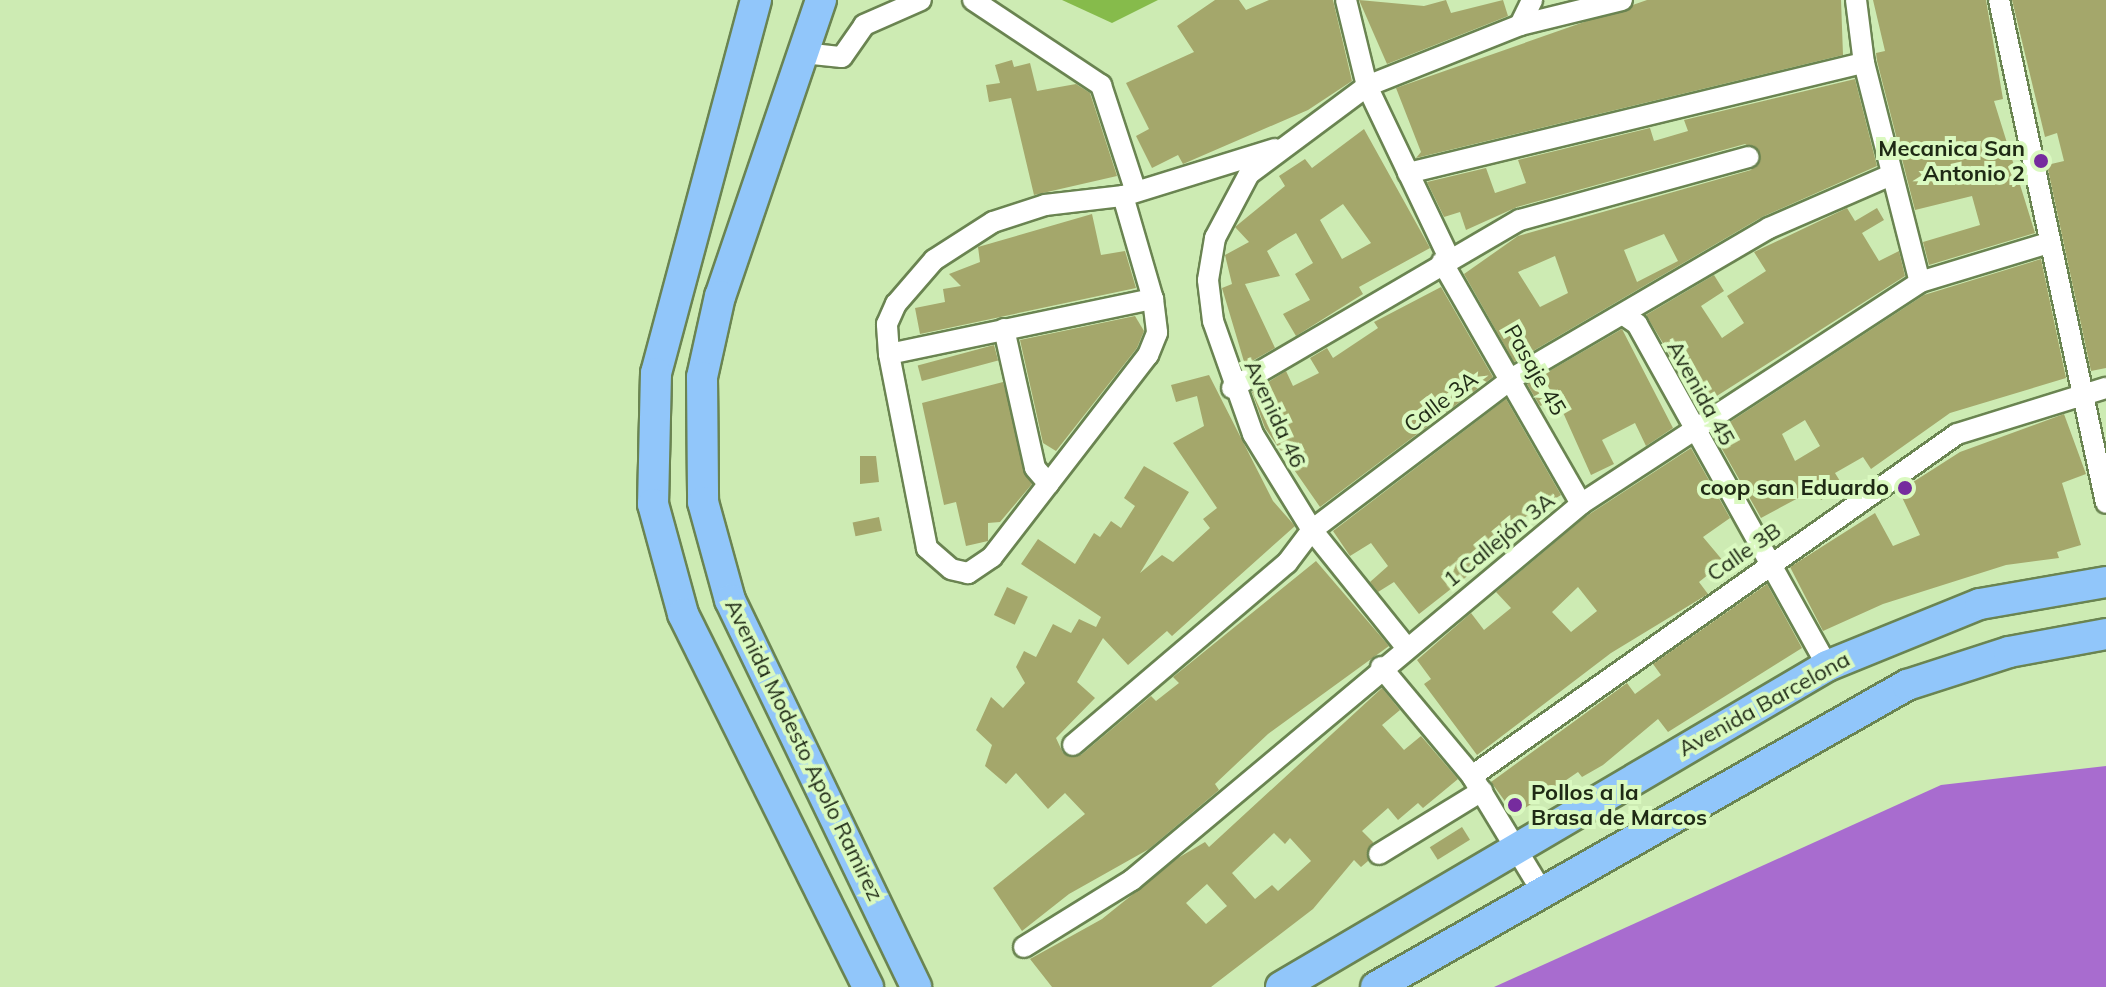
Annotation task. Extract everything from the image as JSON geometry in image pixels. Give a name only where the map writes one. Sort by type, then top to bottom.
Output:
[{"type":"main road","name":"Avenida Modesto Apolo Ramirez","points":[[756,0],[656,373],[653,504],[683,614],[868,987]]},
{"type":"main road","name":"Avenida Modesto Apolo Ramirez","points":[[821,0],[711,336],[698,431],[703,502],[730,600],[916,987]]},
{"type":"main road","name":"Avenida Barcelona","points":[[1281,987],[1516,846],[1827,666],[1980,604],[2106,582]]},
{"type":"main road","points":[[1376,987],[1541,890],[1907,685],[2009,652],[2106,634]]},
{"type":"street","points":[[803,53],[842,57],[864,25],[921,0]]},
{"type":"street","points":[[973,0],[1101,85],[1129,192],[1153,299],[1157,333],[1148,355],[992,557],[968,573],[932,559],[889,354],[887,324],[896,304],[958,240],[1045,205],[1129,192],[1275,149]]},
{"type":"street","name":"Pasaje 45","points":[[1346,0],[1367,86],[1445,260],[1514,377],[1581,504]]},
{"type":"street","points":[[1520,25],[1532,0]]},
{"type":"street","name":"Avenida 46","points":[[1406,647],[1312,530],[1232,388],[1208,280],[1215,238],[1227,206],[1275,149],[1367,86],[1520,25],[1622,0]]},
{"type":"street","points":[[1856,0],[1864,63],[1920,282]]},
{"type":"street","points":[[1999,0],[2048,243],[2106,503]]},
{"type":"street","points":[[1408,173],[1864,63]]},
{"type":"street","points":[[1232,388],[1445,260],[1520,220],[1748,157]]},
{"type":"street","name":"Calle 3A","points":[[1073,745],[1287,563],[1312,530],[1514,377],[1769,228],[1891,175]]},
{"type":"street","name":"1 Callejón 3A","points":[[1024,947],[1132,880],[1381,667],[1581,504],[1920,282],[2048,243]]},
{"type":"street","points":[[889,354],[1153,299]]},
{"type":"street","name":"Avenida 45","points":[[1624,315],[1637,324],[1693,430],[1771,562],[1827,666]]},
{"type":"street","points":[[1004,329],[1035,468],[1049,484]]},
{"type":"street","name":"Calle 3B","points":[[1379,854],[1477,784],[1771,562],[1957,434],[2083,389],[2106,388]]},
{"type":"street","points":[[1381,667],[1477,784],[1541,890]]},
{"type":"green space","points":[[1062,0],[1158,0],[1112,23]]},
{"type":"shaded area","points":[[2106,766],[2106,987],[1494,987],[1941,785]]},
{"type":"building","points":[[1215,0],[1239,0],[1246,10],[1269,0],[1333,0],[1352,81],[1308,110],[1183,164],[1178,155],[1152,168],[1136,136],[1149,129],[1126,83],[1194,52],[1177,26]]},
{"type":"building","points":[[1359,0],[1424,6],[1446,0],[1451,13],[1503,0],[1508,16],[1387,64]]},
{"type":"building","points":[[1647,0],[1841,0],[1843,55],[1416,158],[1421,152],[1396,88]]},
{"type":"building","points":[[1873,0],[1986,0],[2003,99],[1994,101],[2035,233],[1929,265],[1923,242],[1980,225],[1972,196],[1915,210],[1877,61],[1876,53],[1885,51]]},
{"type":"building","points":[[2012,0],[2106,0],[2106,368],[2091,371],[2047,165],[2064,161],[2057,133],[2045,137]]},
{"type":"building","points":[[1012,60],[1014,67],[1030,63],[1037,91],[1076,84],[1090,93],[1117,176],[1034,195],[1011,98],[989,102],[986,85],[1000,83],[995,65]]},
{"type":"building","points":[[1855,79],[1877,166],[1762,217],[1514,362],[1464,274],[1518,236],[1751,170],[1760,153],[1745,144],[1517,207],[1466,230],[1460,212],[1444,217],[1427,182],[1486,168],[1495,193],[1526,183],[1518,160],[1650,128],[1654,141],[1688,131],[1684,120]],"holes":[[[1664,234],[1678,261],[1637,282],[1624,250]],[[1555,256],[1568,293],[1540,307],[1518,272]]]},
{"type":"building","points":[[1364,129],[1430,248],[1359,287],[1363,294],[1296,336],[1283,314],[1310,300],[1295,274],[1313,263],[1296,233],[1279,243],[1267,251],[1280,276],[1245,284],[1275,348],[1245,365],[1222,288],[1232,284],[1225,255],[1249,242],[1235,227],[1285,186],[1279,176],[1305,159],[1312,168]],"holes":[[[1343,204],[1371,243],[1342,259],[1320,220]]]},
{"type":"building","points":[[1847,208],[1855,221],[1877,208],[1884,220],[1862,233],[1879,261],[1899,251],[1905,276],[1701,406],[1646,315],[1714,275],[1724,291],[1701,306],[1722,338],[1744,323],[1727,296],[1766,271],[1754,252]]},
{"type":"building","points":[[1092,214],[1101,255],[1125,251],[1136,288],[920,334],[915,308],[945,302],[943,289],[961,286],[949,274],[980,262],[978,247]]},
{"type":"building","points":[[2041,259],[2066,378],[1950,413],[1871,469],[1863,457],[1835,473],[1843,486],[1821,500],[1815,489],[1761,518],[1713,433],[1924,295]],"holes":[[[1805,420],[1820,446],[1795,461],[1782,434]]]},
{"type":"building","points":[[1441,287],[1493,377],[1320,507],[1265,428],[1252,392],[1286,371],[1293,386],[1319,373],[1310,358],[1327,348],[1333,358],[1378,328],[1374,322]]},
{"type":"building","points":[[1135,316],[1144,331],[1137,348],[1056,451],[1043,443],[1020,340]]},
{"type":"building","points":[[1622,329],[1673,428],[1646,446],[1635,423],[1602,440],[1614,464],[1591,475],[1557,399],[1540,406],[1527,384]]},
{"type":"building","points":[[994,345],[998,360],[922,381],[918,365]]},
{"type":"building","points":[[1209,375],[1273,501],[1295,526],[1172,636],[1167,631],[1128,665],[1103,638],[1077,682],[1095,698],[1056,738],[1063,753],[1081,755],[1151,696],[1156,701],[1179,683],[1173,677],[1316,561],[1389,646],[1268,734],[1215,784],[1219,790],[1149,849],[1069,894],[1022,931],[993,888],[1085,814],[1065,793],[1048,809],[1016,773],[1006,784],[985,766],[992,745],[976,730],[991,697],[1003,708],[1025,683],[1016,667],[1024,651],[1036,657],[1053,624],[1071,633],[1079,619],[1096,627],[1101,617],[1021,564],[1038,539],[1075,564],[1094,533],[1100,537],[1111,521],[1121,528],[1135,506],[1124,498],[1144,466],[1189,492],[1140,573],[1162,555],[1173,562],[1210,528],[1203,519],[1217,508],[1173,443],[1204,426],[1197,396],[1176,402],[1171,385]]},
{"type":"building","points":[[1003,382],[1032,484],[1000,522],[988,523],[988,541],[966,546],[956,502],[944,505],[922,403]]},
{"type":"building","points":[[1506,399],[1561,495],[1504,530],[1512,541],[1419,614],[1394,582],[1378,592],[1370,582],[1388,566],[1371,543],[1350,556],[1333,531]]},
{"type":"building","points":[[2064,414],[2086,474],[2062,483],[2081,545],[2057,552],[2059,558],[2006,565],[1883,604],[1823,631],[1790,567],[1875,513],[1893,546],[1920,535],[1899,491],[1960,452]]},
{"type":"building","points":[[1691,448],[1730,518],[1703,537],[1724,562],[1699,582],[1708,594],[1611,653],[1477,755],[1424,684],[1431,679],[1417,660],[1471,613],[1484,630],[1511,608],[1496,592],[1585,517]],"holes":[[[1578,587],[1597,611],[1571,632],[1552,612]]]},
{"type":"building","points":[[860,456],[876,456],[879,482],[860,484]]},
{"type":"building","points":[[879,517],[882,531],[856,536],[853,523]]},
{"type":"building","points":[[1767,584],[1802,648],[1668,732],[1658,719],[1603,765],[1582,777],[1578,772],[1515,815],[1491,782],[1627,683],[1635,694],[1661,675],[1653,664]]},
{"type":"building","points":[[1007,587],[1028,597],[1015,625],[994,615]]},
{"type":"building","points":[[1382,688],[1400,710],[1382,725],[1404,750],[1421,736],[1458,779],[1423,808],[1418,803],[1398,820],[1388,808],[1362,831],[1373,842],[1368,861],[1361,867],[1354,860],[1313,909],[1211,987],[1052,987],[1030,959],[1102,919],[1178,858],[1205,842],[1209,847]],"holes":[[[1274,833],[1285,844],[1290,838],[1311,861],[1278,891],[1272,885],[1255,899],[1232,873]],[[1207,884],[1227,906],[1206,924],[1186,903]]]},
{"type":"building","points":[[1462,827],[1470,840],[1438,860],[1430,847]]},
{"type":"place","name":"Mecanica San Antonio 2","points":[[2041,161]]},
{"type":"place","name":"coop san Eduardo","points":[[1905,488]]},
{"type":"place","name":"Pollos a la Brasa de Marcos","points":[[1515,805]]}]
